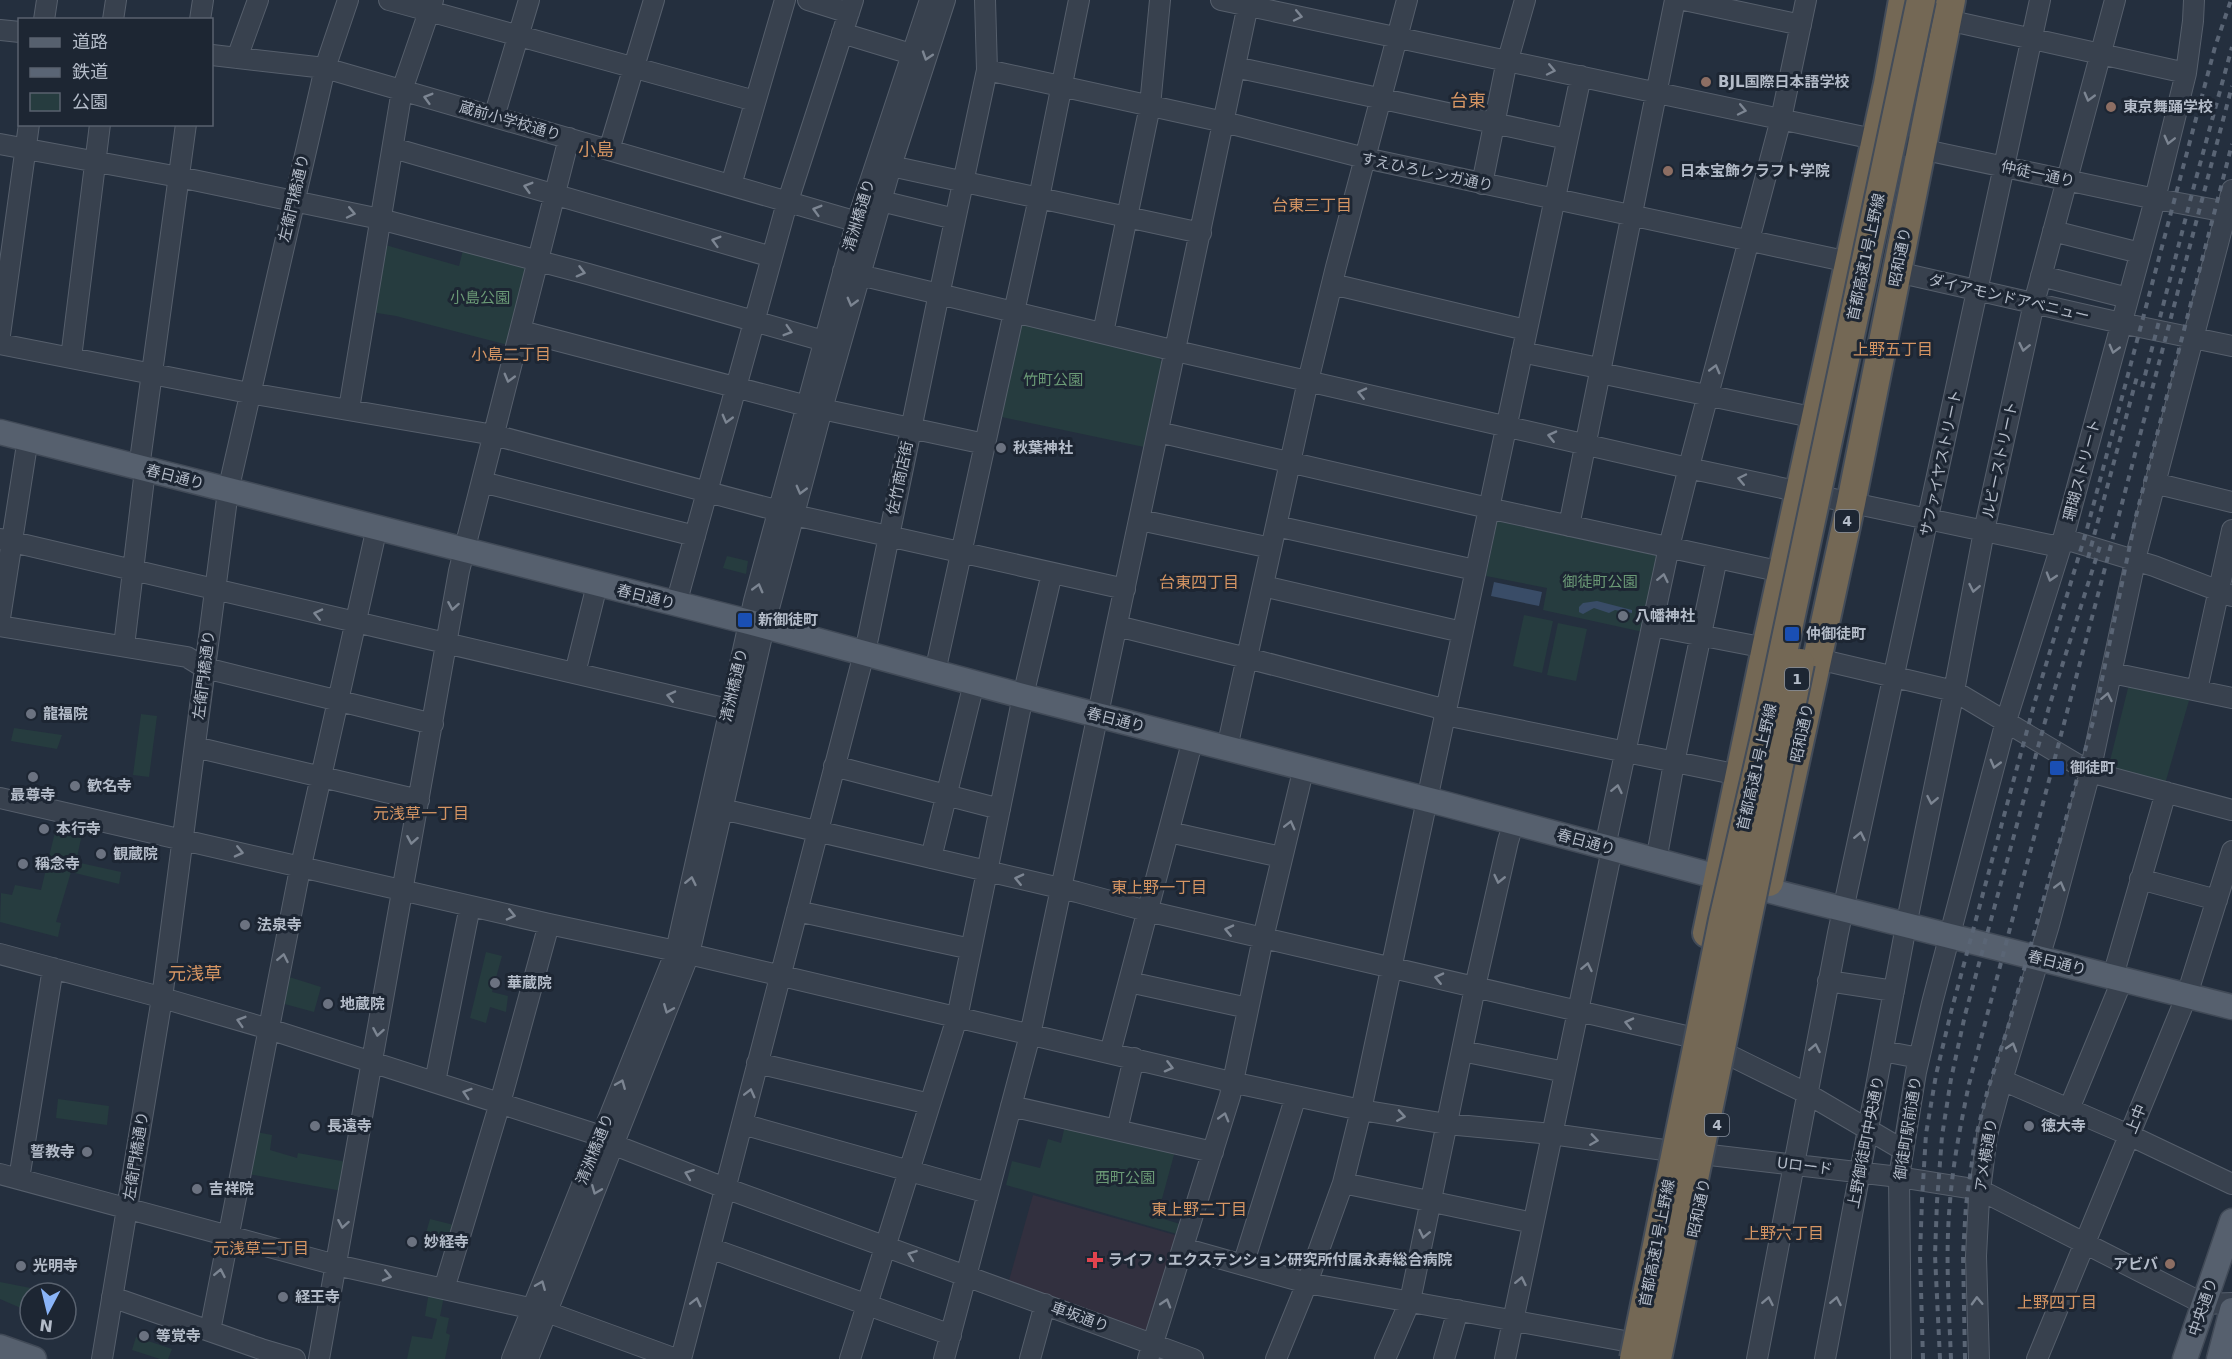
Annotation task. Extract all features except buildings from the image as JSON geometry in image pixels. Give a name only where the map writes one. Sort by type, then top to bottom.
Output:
[{"type":"highway","points":[[1674,1147],[1686,1036],[1739,775],[1904,0]]},
{"type":"highway","name":"首都高速1号上野線","points":[[1631,1355],[1921,0]]},
{"type":"highway","name":"首都高速1号上野線","points":[[1657,1359],[1724,1027],[1751,907],[1863,348],[1946,7]]},
{"type":"highway","name":"昭和通り","points":[[1665,1359],[1851,503],[1897,272],[1915,148],[1946,7]]},
{"type":"highway","points":[[1850,254],[1868,236],[1883,164],[1915,148]]},
{"type":"highway","points":[[1631,1355],[1648,1225],[1674,1147],[1693,1111],[1730,943],[1760,786],[1766,732]]},
{"type":"highway","points":[[1631,1355],[1724,1027]]},
{"type":"main road","name":"春日通り","points":[[0,432],[756,624],[1099,716],[1514,822],[1767,890],[1842,918],[1906,926],[1950,936],[2232,1007]]},
{"type":"main road","name":"中央通り","points":[[2185,1359],[2232,1221]]},
{"type":"main road","name":"中央通り","points":[[2219,1359],[2232,1310]]},
{"type":"main road","points":[[0,1347],[34,1359]]},
{"type":"street","points":[[44,18],[47,0]]},
{"type":"street","points":[[113,18],[116,0]]},
{"type":"street","points":[[200,18],[203,0]]},
{"type":"street","points":[[237,58],[258,0]]},
{"type":"street","name":"左衛門橋通り","points":[[102,1359],[162,998],[228,491],[325,68],[348,0]]},
{"type":"street","points":[[389,0],[431,6],[518,36],[755,101]]},
{"type":"street","points":[[494,117],[529,0]]},
{"type":"street","points":[[609,150],[654,0]]},
{"type":"street","points":[[731,185],[785,0]]},
{"type":"street","points":[[676,604],[788,201],[851,6],[808,0]]},
{"type":"street","name":"清洲橋通り","points":[[682,952],[728,709],[756,624],[911,54],[930,0]]},
{"type":"street","name":"清洲橋通り","points":[[865,224],[881,201],[945,0]]},
{"type":"street","name":"佐竹商店街","points":[[681,1359],[863,653],[987,70],[985,0]]},
{"type":"street","points":[[935,672],[1039,198],[1079,0]]},
{"type":"street","points":[[1103,333],[1150,106],[1160,0]]},
{"type":"street","name":"仲徒一通り","points":[[1221,0],[1249,3],[1397,38],[2229,213]]},
{"type":"street","points":[[1227,747],[1308,381],[1407,0]]},
{"type":"street","points":[[1482,184],[1508,61],[1525,0]]},
{"type":"street","points":[[1569,526],[1675,0]]},
{"type":"street","points":[[1684,0],[1801,25]]},
{"type":"street","points":[[1505,1359],[1578,1011],[1609,848],[1624,751],[1669,547],[1781,118],[1806,0]]},
{"type":"street","name":"サファイヤストリート","points":[[1757,1359],[1828,981],[2040,0]]},
{"type":"street","name":"ルビーストリート","points":[[1906,926],[1984,531],[2034,303],[2115,0]]},
{"type":"street","name":"珊瑚ストリート","points":[[1950,936],[2006,722],[2062,543],[2155,199],[2186,73],[2194,0]]},
{"type":"street","points":[[944,1359],[1030,1035],[1249,3]]},
{"type":"street","points":[[349,409],[402,90],[431,6]]},
{"type":"street","points":[[1946,7],[2033,39],[2186,73]]},
{"type":"street","points":[[0,30],[18,32]]},
{"type":"street","points":[[842,33],[911,54]]},
{"type":"street","name":"蔵前小学校通り","points":[[213,55],[325,68],[865,224]]},
{"type":"street","points":[[1235,67],[1567,139]]},
{"type":"street","name":"すえひろレンガ通り","points":[[987,70],[1224,122],[1365,158],[1482,184],[1749,240],[1850,254]]},
{"type":"street","points":[[1276,1359],[1307,1283],[1343,1183],[1361,1110],[1581,76]]},
{"type":"street","points":[[0,335],[29,126]]},
{"type":"street","points":[[71,358],[99,126]]},
{"type":"street","points":[[124,646],[152,374],[186,126]]},
{"type":"street","points":[[320,1359],[464,549],[540,261],[569,138]]},
{"type":"street","points":[[0,144],[178,177],[380,219],[540,261],[824,341]]},
{"type":"street","points":[[393,148],[772,257]]},
{"type":"street","points":[[891,166],[1201,234]]},
{"type":"street","name":"アメ横通り","points":[[1979,1359],[1976,1256],[1980,1190],[1987,1135],[2040,958],[2090,772],[2140,561],[2154,483],[2192,339],[2229,213],[2232,190]]},
{"type":"street","points":[[881,201],[955,219]]},
{"type":"street","points":[[2053,231],[2140,253]]},
{"type":"street","name":"ダイアモンドアベニュー","points":[[1897,272],[2232,346]]},
{"type":"street","points":[[851,273],[1176,351],[1688,468],[2050,544],[2071,541],[2140,561],[2225,593]]},
{"type":"street","name":"清洲橋通り","points":[[814,407],[824,341],[851,273]]},
{"type":"street","points":[[2041,276],[2128,298]]},
{"type":"street","points":[[1332,284],[1526,330]]},
{"type":"street","points":[[521,331],[814,407],[985,444]]},
{"type":"street","points":[[0,344],[249,393],[494,435],[786,513],[1125,589]]},
{"type":"street","points":[[1522,352],[1594,367],[1600,373],[1816,418]]},
{"type":"street","points":[[1158,432],[1488,508],[1782,572]]},
{"type":"street","points":[[0,618],[6,541],[28,438]]},
{"type":"street","points":[[482,483],[695,536]]},
{"type":"street","points":[[2154,483],[2232,502]]},
{"type":"street","points":[[1140,520],[1271,548]]},
{"type":"street","points":[[1276,526],[1475,570]]},
{"type":"street","points":[[210,1331],[301,867],[377,527]]},
{"type":"street","points":[[2197,690],[2225,593],[2232,530]]},
{"type":"street","points":[[6,541],[728,709]]},
{"type":"street","points":[[1656,861],[1717,558]]},
{"type":"street","points":[[850,1359],[957,1018],[1023,696],[1052,573]]},
{"type":"street","points":[[575,673],[597,585]]},
{"type":"street","points":[[1263,586],[1462,632]]},
{"type":"street","name":"清洲橋通り","points":[[512,1359],[539,1310],[682,952],[722,808],[756,624]]},
{"type":"street","points":[[0,626],[188,657],[205,668],[433,724]]},
{"type":"street","points":[[1117,626],[1439,708],[1445,715],[1739,775]]},
{"type":"street","points":[[1652,626],[1766,648]]},
{"type":"street","points":[[1818,659],[1954,691],[2090,772],[2232,810]]},
{"type":"street","points":[[2112,673],[2232,698]]},
{"type":"street","points":[[931,858],[974,683]]},
{"type":"street","points":[[1110,1053],[1193,739]]},
{"type":"street","points":[[195,747],[419,800]]},
{"type":"street","points":[[834,766],[1000,809]]},
{"type":"street","points":[[1150,1352],[1230,1096],[1231,1082],[1281,857],[1304,767]]},
{"type":"street","points":[[2069,1109],[2118,977],[2140,879],[2166,792]]},
{"type":"street","points":[[0,798],[549,924],[682,952],[1231,1082],[1361,1110],[1447,1124],[1674,1147]]},
{"type":"street","points":[[722,808],[1148,911],[1686,1036]]},
{"type":"street","points":[[1385,1359],[1410,1301],[1475,986],[1514,822]]},
{"type":"street","points":[[1169,832],[1281,857]]},
{"type":"street","name":"上中","points":[[2037,1359],[2187,995],[2232,851]]},
{"type":"street","points":[[2140,879],[2217,900]]},
{"type":"street","points":[[435,1082],[470,906]]},
{"type":"street","points":[[796,911],[971,949]]},
{"type":"street","points":[[444,1289],[500,1104],[549,924]]},
{"type":"street","name":"上野御徒町中央通り","points":[[1826,1359],[1906,926]]},
{"type":"street","name":"御徒町駅前通り","points":[[1901,1359],[1899,1177],[1919,1058],[1950,936]]},
{"type":"street","name":"車坂通り","points":[[0,954],[269,1029],[592,1133],[606,1142],[725,1188],[1044,1304],[1150,1352],[1193,1359]]},
{"type":"street","points":[[53,968],[10,1177],[336,1265],[539,1310],[676,1359]]},
{"type":"street","points":[[1828,981],[1894,991]]},
{"type":"street","points":[[1129,982],[1248,1008]]},
{"type":"street","points":[[1462,1051],[1565,1072]]},
{"type":"street","points":[[1883,1051],[1919,1058]]},
{"type":"street","points":[[1731,1056],[1806,1093],[1903,1150]]},
{"type":"street","points":[[1117,1130],[1134,1058]]},
{"type":"street","points":[[757,1063],[930,1104]]},
{"type":"street","points":[[2002,1080],[2129,1135],[2232,1184]]},
{"type":"street","points":[[1243,1265],[1296,1096]]},
{"type":"street","points":[[1011,1106],[1213,1152]]},
{"type":"street","points":[[742,1124],[988,1192]]},
{"type":"street","name":"Uロード","points":[[1710,1155],[1899,1177],[1980,1190],[2204,1304]]},
{"type":"street","points":[[1343,1183],[1533,1223]]},
{"type":"street","points":[[710,1248],[951,1335]]},
{"type":"street","points":[[1183,1248],[1307,1283],[1513,1321],[1631,1355]]},
{"type":"street","points":[[112,1298],[296,1359]]},
{"type":"street","points":[[2204,1304],[2232,1303]]},
{"type":"street","points":[[1030,1359],[1044,1304]]},
{"type":"street","name":"清洲橋通り","points":[[528,1359],[539,1310]]},
{"type":"street","points":[[1444,1359],[1458,1310]]},
{"type":"shaded area","name":"ライフ・エクステンション研究所付属永寿総合病院","points":[[1033,1195],[1182,1237],[1151,1336],[1008,1284]]},
{"type":"green space","name":"小島公園","points":[[382,244],[459,266],[463,250],[528,268],[508,345],[396,316],[371,312]]},
{"type":"green space","name":"竹町公園","points":[[1016,323],[1158,356],[1162,363],[1144,447],[997,416]]},
{"type":"green space","name":"御徒町公園","points":[[1497,521],[1658,556],[1643,632],[1543,610],[1547,588],[1486,576]]},
{"type":"green space","points":[[727,556],[748,561],[746,574],[723,568]]},
{"type":"green space","points":[[1524,615],[1553,621],[1542,673],[1513,666]]},
{"type":"green space","points":[[1558,623],[1587,629],[1576,681],[1547,675]]},
{"type":"green space","points":[[2129,684],[2190,697],[2165,784],[2108,769]]},
{"type":"green space","points":[[141,714],[157,716],[149,777],[133,775]]},
{"type":"green space","points":[[14,728],[62,735],[57,749],[11,741]]},
{"type":"green space","points":[[56,828],[82,834],[76,862],[121,872],[119,884],[71,872],[56,922],[61,923],[58,937],[0,922],[1,893],[12,895],[15,885],[41,890]]},
{"type":"green space","points":[[486,952],[502,956],[492,992],[508,996],[506,1012],[490,1007],[486,1023],[470,1018]]},
{"type":"green space","points":[[286,976],[321,987],[314,1012],[281,1003]]},
{"type":"green space","points":[[58,1099],[109,1106],[107,1125],[56,1118]]},
{"type":"green space","name":"西町公園","points":[[1066,1121],[1175,1151],[1157,1217],[1180,1224],[1177,1234],[1006,1185],[1012,1161],[1040,1168],[1048,1139],[1061,1143]]},
{"type":"green space","points":[[256,1132],[272,1135],[270,1150],[297,1158],[298,1153],[347,1162],[342,1191],[248,1174]]},
{"type":"green space","points":[[430,1219],[458,1226],[454,1241],[426,1233]]},
{"type":"green space","points":[[0,1282],[18,1286],[18,1307],[0,1299]]},
{"type":"green space","points":[[429,1292],[444,1296],[440,1316],[449,1318],[446,1333],[450,1335],[445,1359],[407,1359],[412,1336],[432,1339],[437,1319],[425,1316]]},
{"type":"green space","points":[[136,1337],[172,1349],[168,1359],[160,1359],[132,1350]]},
{"type":"water","points":[[1494,582],[1542,592],[1539,606],[1491,596]]},
{"type":"water","points":[[1597,601],[1632,610],[1632,613],[1615,610],[1609,613],[1594,608],[1583,614],[1579,612],[1579,607],[1583,603]]},
{"type":"railway","points":[[1923,1359],[1920,1255],[1922,1200],[1926,1134],[1936,1075],[2035,701],[2087,529],[2215,47],[2231,0]]},
{"type":"railway","points":[[2142,387],[2232,47]]},
{"type":"railway","points":[[1951,1359],[1948,1280],[1951,1187],[1969,1084],[2232,86]]},
{"type":"railway","points":[[1965,1359],[1963,1254],[1966,1205],[1975,1140],[2094,718],[2136,516],[2232,144]]},
{"type":"railway","points":[[2088,558],[2138,373]]},
{"type":"railway","points":[[1940,1359],[1935,1255],[1937,1202],[1942,1136],[1951,1079],[1965,1015],[2049,707],[2100,546]]},
{"type":"place","name":"BJL国際日本語学校","points":[[1706,82]]},
{"type":"place","name":"東京舞踊学校","points":[[2111,107]]},
{"type":"place","name":"日本宝飾クラフト学院","points":[[1668,171]]},
{"type":"place","name":"秋葉神社","points":[[1001,448]]},
{"type":"place","name":"八幡神社","points":[[1623,616]]},
{"type":"place","name":"新御徒町","points":[[745,620]]},
{"type":"place","name":"仲御徒町","points":[[1792,634]]},
{"type":"place","name":"龍福院","points":[[31,714]]},
{"type":"place","name":"御徒町","points":[[2057,768]]},
{"type":"place","name":"最尊寺","points":[[33,777]]},
{"type":"place","name":"歓名寺","points":[[75,786]]},
{"type":"place","name":"本行寺","points":[[44,829]]},
{"type":"place","name":"観蔵院","points":[[101,854]]},
{"type":"place","name":"稱念寺","points":[[23,864]]},
{"type":"place","name":"法泉寺","points":[[245,925]]},
{"type":"place","name":"華蔵院","points":[[495,983]]},
{"type":"place","name":"地蔵院","points":[[328,1004]]},
{"type":"place","name":"長遠寺","points":[[315,1126]]},
{"type":"place","name":"徳大寺","points":[[2029,1126]]},
{"type":"place","name":"誓教寺","points":[[87,1152]]},
{"type":"place","name":"吉祥院","points":[[197,1189]]},
{"type":"place","name":"妙経寺","points":[[412,1242]]},
{"type":"place","name":"ライフ・エクステンション研究所付属永寿総合病院","points":[[1095,1260]]},
{"type":"place","name":"アビバ","points":[[2170,1264]]},
{"type":"place","name":"光明寺","points":[[21,1266]]},
{"type":"place","name":"経王寺","points":[[283,1297]]},
{"type":"place","name":"等覚寺","points":[[144,1336]]},
{"type":"district","name":"台東","points":[[1468,100]]},
{"type":"district","name":"小島","points":[[596,149]]},
{"type":"district","name":"台東三丁目","points":[[1312,205]]},
{"type":"district","name":"上野五丁目","points":[[1893,349]]},
{"type":"district","name":"小島二丁目","points":[[511,354]]},
{"type":"district","name":"台東四丁目","points":[[1199,582]]},
{"type":"district","name":"元浅草一丁目","points":[[421,813]]},
{"type":"district","name":"東上野一丁目","points":[[1159,887]]},
{"type":"district","name":"元浅草","points":[[195,973]]},
{"type":"district","name":"東上野二丁目","points":[[1199,1209]]},
{"type":"district","name":"上野六丁目","points":[[1784,1233]]},
{"type":"district","name":"元浅草二丁目","points":[[261,1248]]},
{"type":"district","name":"上野四丁目","points":[[2057,1302]]}]
